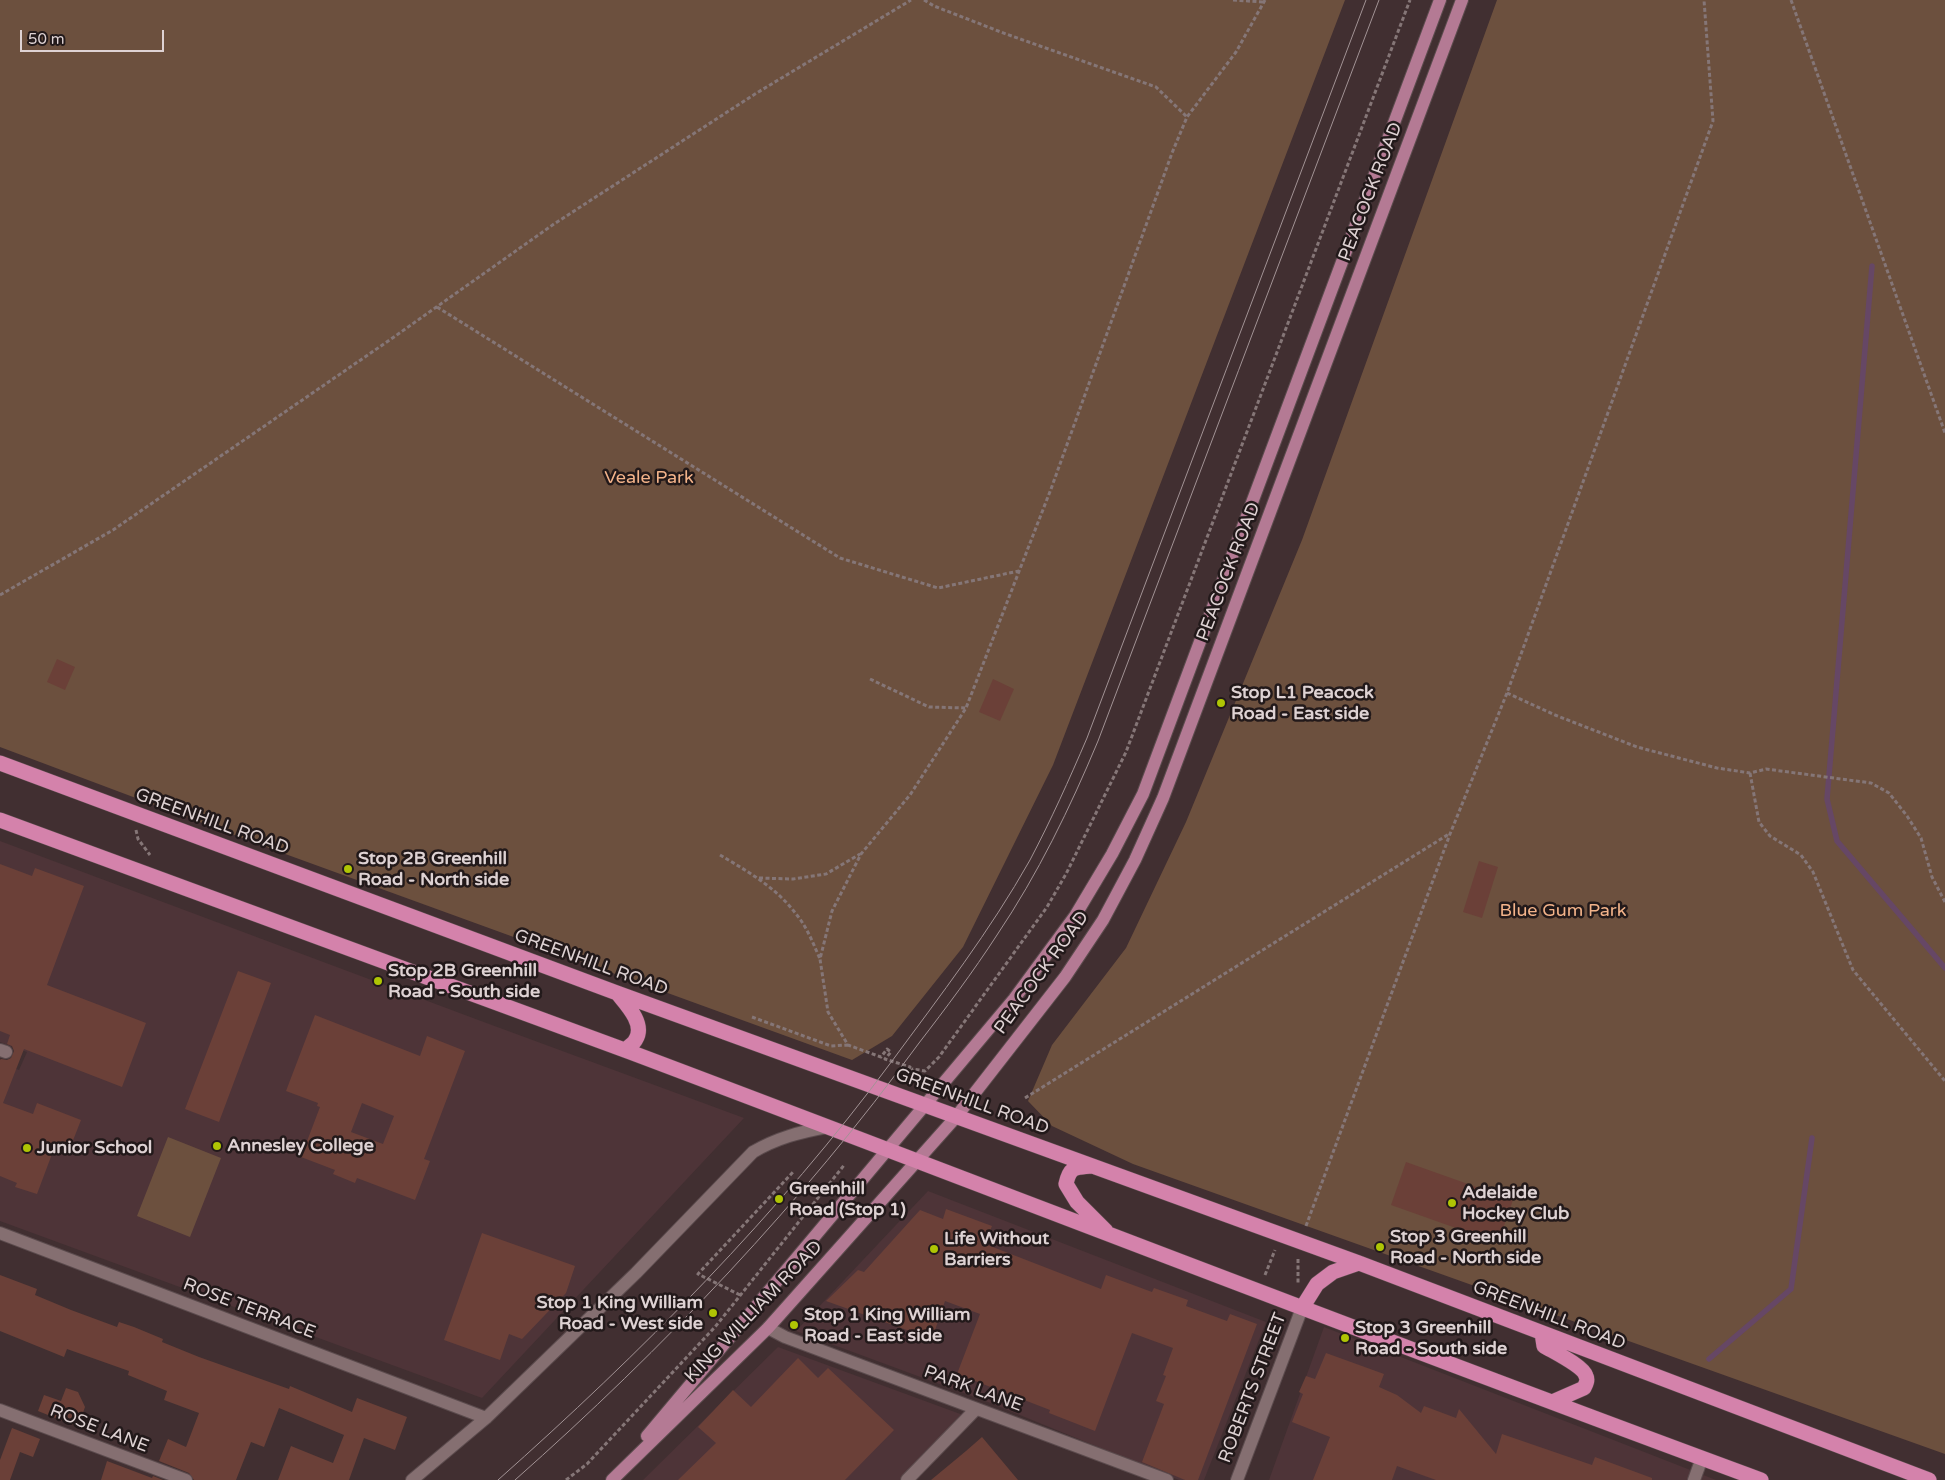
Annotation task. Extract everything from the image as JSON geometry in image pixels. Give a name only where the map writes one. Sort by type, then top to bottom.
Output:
[{"type":"highway","name":"GREENHILL ROAD","points":[[0,763],[617,993],[1359,1263],[1929,1480]]},
{"type":"highway","points":[[0,820],[152,878],[625,1050],[1302,1308],[1761,1480]]},
{"type":"highway","points":[[617,993],[634,1015],[639,1033],[636,1041],[625,1050]]},
{"type":"highway","points":[[1092,1166],[1074,1169],[1069,1173],[1066,1184],[1077,1202],[1111,1235]]},
{"type":"highway","points":[[1302,1308],[1317,1284],[1334,1272],[1359,1263]]},
{"type":"highway","points":[[1542,1333],[1544,1346],[1575,1365],[1586,1374],[1587,1380],[1584,1388],[1552,1402]]},
{"type":"main road","name":"PEACOCK ROAD","points":[[925,1105],[1014,999],[1075,916],[1112,854],[1143,794],[1440,0]]},
{"type":"main road","name":"PEACOCK ROAD","points":[[956,1117],[1065,977],[1103,920],[1139,851],[1163,798],[1462,0]]},
{"type":"main road","points":[[1414,68],[1434,76]]},
{"type":"main road","name":"KING WILLIAM ROAD","points":[[611,1480],[925,1105]]},
{"type":"main road","name":"KING WILLIAM ROAD","points":[[611,1480],[768,1328],[956,1117]]},
{"type":"street","points":[[412,1480],[486,1418],[636,1274],[753,1152],[768,1143],[786,1136],[827,1127]]},
{"type":"street","name":"ROSE TERRACE","points":[[0,1233],[486,1418]]},
{"type":"street","name":"ROBERTS STREET","points":[[1237,1480],[1302,1308]]},
{"type":"street","name":"PARK LANE","points":[[768,1328],[785,1337],[1167,1480]]},
{"type":"street","points":[[907,1480],[976,1409]]},
{"type":"street","name":"ROSE LANE","points":[[0,1410],[186,1480]]},
{"type":"street","points":[[1694,1480],[1702,1458]]},
{"type":"path","points":[[0,595],[113,530],[554,224],[755,94],[911,0]]},
{"type":"path","points":[[924,0],[934,6],[1006,34],[1156,88],[1188,117]]},
{"type":"path","points":[[820,959],[832,911],[861,854],[910,795],[966,708],[1051,489],[1172,153],[1188,117],[1236,52],[1264,1],[1233,0]]},
{"type":"path","points":[[752,1017],[831,1046],[848,1045],[881,1057],[887,1049],[890,1052],[885,1059],[910,1067],[907,1071],[910,1074],[913,1069],[925,1071],[939,1057],[1046,908],[1066,874],[1126,752],[1410,0]]},
{"type":"path","points":[[1306,1229],[1450,834],[1507,693],[1713,121],[1704,0]]},
{"type":"path","points":[[1791,0],[1945,433]]},
{"type":"path","points":[[437,307],[840,558],[938,588],[1020,571]]},
{"type":"path","points":[[870,678],[929,707],[966,708]]},
{"type":"path","points":[[1507,693],[1555,715],[1637,747],[1717,768],[1750,772],[1766,769],[1871,783],[1889,793],[1908,816],[1921,838],[1932,877],[1945,902]]},
{"type":"path","points":[[1750,772],[1759,822],[1770,836],[1801,855],[1814,872],[1853,970],[1945,1081]]},
{"type":"path","points":[[136,827],[138,839],[150,855]]},
{"type":"path","points":[[1025,1098],[1450,834]]},
{"type":"path","points":[[720,854],[759,878],[796,913],[820,959],[828,1012],[848,1045]]},
{"type":"path","points":[[759,878],[793,879],[826,874],[861,854]]},
{"type":"path","points":[[566,1480],[587,1464],[714,1326],[845,1164]]},
{"type":"path","points":[[740,1295],[698,1274],[794,1171]]},
{"type":"path","points":[[1265,1275],[1276,1247]]},
{"type":"path","points":[[1298,1255],[1298,1288]]},
{"type":"shaded area","name":"Annesley College","points":[[0,841],[744,1118],[482,1398],[0,1221],[0,1063],[19,1070],[27,1052],[0,1042]]},
{"type":"shaded area","points":[[928,1191],[1266,1322],[1204,1480],[1179,1480],[988,1402],[796,1331]]},
{"type":"shaded area","points":[[1324,1327],[1716,1480],[1269,1480]]},
{"type":"shaded area","points":[[778,1347],[963,1415],[900,1480],[643,1480]]},
{"type":"green space","name":"Veale Park","points":[[0,0],[1345,0],[1053,765],[963,947],[892,1036],[852,1060],[277,851],[0,747]]},
{"type":"green space","name":"Blue Gum Park","points":[[1497,0],[1945,0],[1945,1454],[1133,1164],[1052,1126],[1028,1101],[1052,1045],[1126,948],[1186,822],[1302,540]]},
{"type":"green space","points":[[168,1137],[221,1158],[190,1237],[137,1216]]},
{"type":"building","points":[[57,659],[75,667],[65,690],[47,682]]},
{"type":"building","points":[[993,679],[1014,689],[1000,721],[979,712]]},
{"type":"building","points":[[1479,861],[1498,867],[1482,918],[1463,912]]},
{"type":"building","points":[[0,864],[32,876],[35,868],[84,886],[47,985],[146,1023],[122,1087],[24,1049],[3,1103],[33,1114],[37,1103],[81,1120],[72,1143],[68,1141],[65,1150],[55,1146],[37,1194],[15,1187],[17,1183],[0,1176],[0,1060],[11,1058],[14,1051],[12,1046],[7,1044],[10,1035],[0,1031]]},
{"type":"building","points":[[238,971],[271,983],[219,1122],[185,1109]]},
{"type":"building","points":[[315,1015],[420,1056],[427,1036],[465,1051],[424,1159],[430,1161],[415,1200],[357,1178],[355,1183],[333,1174],[335,1170],[301,1157],[320,1107],[317,1106],[318,1103],[286,1091]],"holes":[[[362,1103],[394,1116],[383,1144],[351,1132]]]},
{"type":"building","name":"Adelaide Hockey Club","points":[[1406,1162],[1513,1200],[1498,1243],[1391,1205]]},
{"type":"building","points":[[946,1209],[992,1226],[985,1244],[1101,1289],[1106,1275],[1152,1292],[1154,1288],[1188,1300],[1186,1306],[1227,1321],[1230,1314],[1257,1324],[1198,1480],[1185,1480],[1142,1462],[1164,1404],[1156,1401],[1166,1376],[1163,1375],[1173,1348],[1132,1333],[1095,1431],[1049,1413],[1050,1410],[957,1374],[980,1314],[945,1301],[932,1339],[826,1301],[858,1270],[864,1272],[920,1210],[943,1219]]},
{"type":"building","points":[[482,1233],[575,1266],[566,1293],[522,1339],[509,1334],[500,1360],[444,1340]]},
{"type":"building","points":[[0,1275],[37,1289],[35,1295],[71,1310],[117,1327],[119,1322],[134,1327],[163,1339],[162,1342],[199,1357],[289,1389],[290,1386],[352,1412],[357,1398],[407,1417],[395,1450],[364,1438],[349,1480],[278,1480],[291,1446],[333,1463],[344,1435],[279,1408],[264,1447],[251,1442],[236,1480],[194,1480],[189,1473],[159,1461],[168,1439],[186,1447],[199,1413],[164,1400],[167,1391],[128,1375],[129,1371],[67,1349],[64,1357],[0,1331]]},
{"type":"building","points":[[1326,1353],[1384,1374],[1379,1387],[1397,1395],[1421,1413],[1424,1406],[1456,1418],[1459,1409],[1496,1454],[1502,1434],[1592,1465],[1595,1457],[1652,1478],[1652,1480],[1436,1480],[1397,1466],[1392,1480],[1313,1480],[1330,1437],[1292,1422],[1303,1394],[1299,1392],[1306,1376],[1315,1379]]},
{"type":"building","points":[[798,1358],[818,1378],[828,1368],[894,1430],[845,1480],[678,1480],[716,1443],[698,1427],[733,1390],[751,1407]]},
{"type":"building","points":[[66,1388],[78,1392],[85,1407],[78,1427],[38,1411],[44,1395],[61,1401]]},
{"type":"building","points":[[12,1428],[40,1439],[33,1457],[20,1452],[10,1480],[0,1480],[0,1460]]},
{"type":"building","points":[[982,1437],[1018,1480],[931,1480],[966,1451]]},
{"type":"building","points":[[107,1461],[152,1478],[153,1476],[163,1480],[101,1480]]},
{"type":"waterway","points":[[1872,266],[1827,799],[1837,841],[1945,968]]},
{"type":"waterway","points":[[1709,1359],[1791,1289],[1812,1138]]},
{"type":"tram line","points":[[498,1480],[604,1383],[706,1281],[755,1228],[848,1118],[892,1061],[964,963],[1015,886],[1067,785],[1087,738],[1366,0]]},
{"type":"tram line","points":[[515,1480],[625,1379],[729,1272],[779,1217],[874,1102],[939,1017],[1012,912],[1065,816],[1098,741],[1379,0]]},
{"type":"place","name":"Stop L1 Peacock Road - East side","points":[[1221,703]]},
{"type":"place","name":"Stop 2B Greenhill Road - North side","points":[[348,869]]},
{"type":"place","name":"Stop 2B Greenhill Road - South side","points":[[378,981]]},
{"type":"place","name":"Annesley College","points":[[217,1146]]},
{"type":"place","name":"Junior School","points":[[27,1148]]},
{"type":"place","name":"Greenhill Road (Stop 1)","points":[[779,1199]]},
{"type":"place","name":"Adelaide Hockey Club","points":[[1452,1203]]},
{"type":"place","name":"Stop 3 Greenhill Road - North side","points":[[1380,1247]]},
{"type":"place","name":"Life Without Barriers","points":[[934,1249]]},
{"type":"place","name":"Stop 1 King William Road - West side","points":[[713,1313]]},
{"type":"place","name":"Stop 1 King William Road - East side","points":[[794,1325]]},
{"type":"place","name":"Stop 3 Greenhill Road - South side","points":[[1345,1338]]}]
